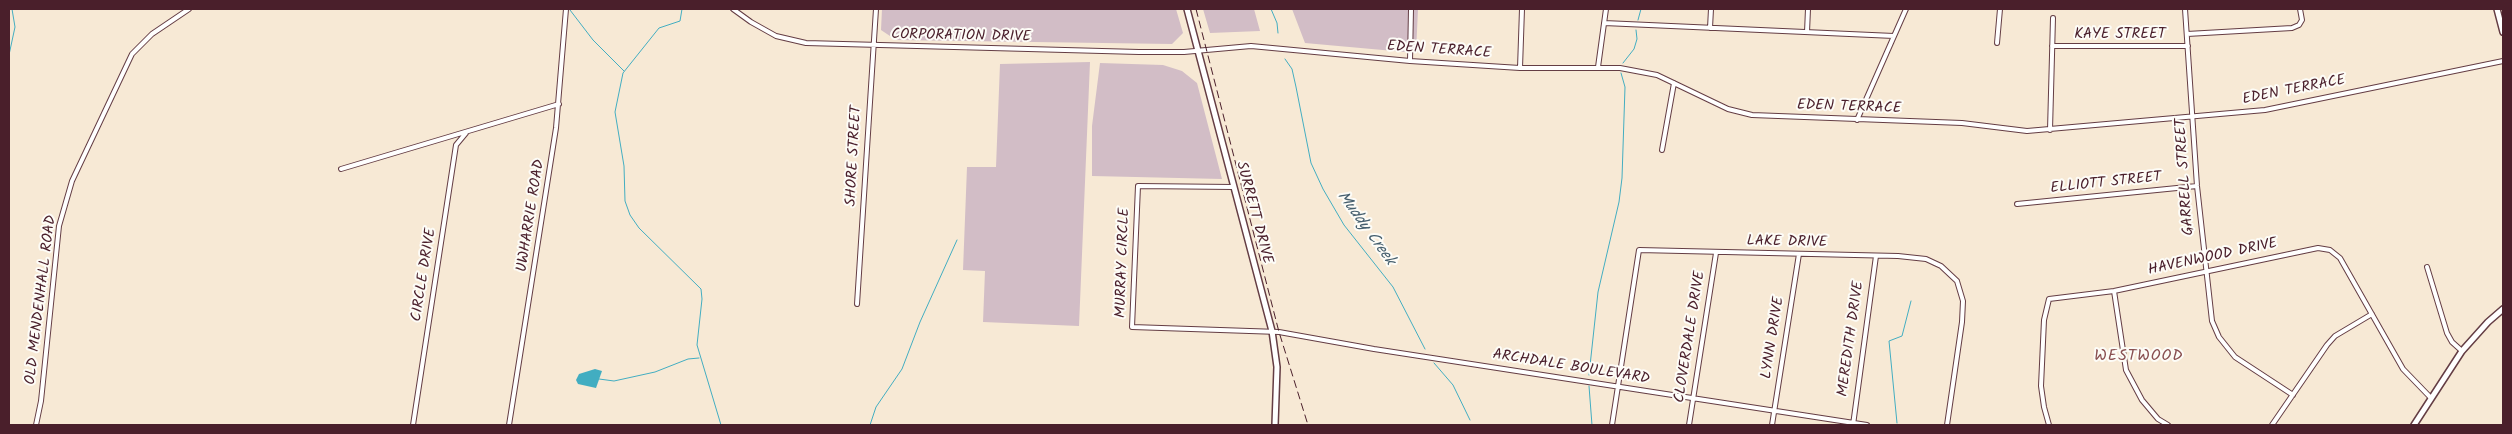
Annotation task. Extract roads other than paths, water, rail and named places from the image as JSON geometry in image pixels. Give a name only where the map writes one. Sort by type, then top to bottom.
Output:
[{"type":"street","name":"OLD MENDENHALL ROAD","points":[[36,425],[41,401],[59,226],[72,181],[132,54],[152,34],[189,9]]},
{"type":"street","name":"UWHARRIE ROAD","points":[[509,425],[530,304],[559,104],[566,9]]},
{"type":"street","name":"CORPORATION DRIVE","points":[[733,9],[766,31],[785,39],[806,43],[1139,52],[1198,50]]},
{"type":"street","name":"SHORE STREET","points":[[857,304],[872,46],[876,9]]},
{"type":"street","name":"SURRETT DRIVE","points":[[1187,9],[1272,331],[1277,367],[1275,425]]},
{"type":"street","points":[[1410,61],[1411,9]]},
{"type":"street","points":[[1520,68],[1522,9]]},
{"type":"street","points":[[1598,67],[1606,9]]},
{"type":"street","points":[[1710,28],[1711,9]]},
{"type":"street","points":[[1807,32],[1808,9]]},
{"type":"street","points":[[1857,120],[1906,9]]},
{"type":"street","points":[[1998,43],[2000,9]]},
{"type":"street","name":"GARRELL STREET","points":[[2185,9],[2197,186],[2212,321],[2223,344],[2241,362],[2293,395]]},
{"type":"street","name":"KAYE STREET","points":[[2187,34],[2292,28],[2299,25],[2302,20],[2300,9]]},
{"type":"street","points":[[2497,9],[2503,32]]},
{"type":"street","points":[[2050,130],[2053,18]]},
{"type":"street","points":[[1604,23],[1894,36]]},
{"type":"street","name":"KAYE STREET","points":[[2052,46],[2188,46]]},
{"type":"street","name":"EDEN TERRACE","points":[[1198,50],[1259,47],[1410,61],[1520,68],[1598,67],[1638,70],[1674,83],[1739,112],[1766,116],[1962,123],[2015,131],[2050,130],[2265,110],[2503,61]]},
{"type":"street","points":[[1662,150],[1674,83]]},
{"type":"street","points":[[341,169],[559,104]]},
{"type":"street","name":"CIRCLE DRIVE","points":[[413,425],[456,145],[466,132]]},
{"type":"street","name":"MURRAY CIRCLE","points":[[1234,187],[1138,186],[1132,327],[1272,331]]},
{"type":"street","name":"ELLIOTT STREET","points":[[2017,204],[2197,186]]},
{"type":"street","name":"HAVENWOOD DRIVE","points":[[2049,425],[2041,386],[2044,320],[2049,299],[2114,291],[2318,248],[2330,250],[2343,262],[2407,375],[2431,398]]},
{"type":"street","name":"LAKE DRIVE","points":[[1612,425],[1639,250],[1876,256],[1918,258],[1934,262],[1952,274],[1960,289],[1963,301],[1962,322],[1946,425]]},
{"type":"street","name":"CLOVERDALE DRIVE","points":[[1689,425],[1716,252]]},
{"type":"street","name":"LYNN DRIVE","points":[[1772,425],[1799,254]]},
{"type":"street","name":"MEREDITH DRIVE","points":[[1853,424],[1876,256]]},
{"type":"street","points":[[2427,267],[2447,334],[2452,342],[2462,351]]},
{"type":"street","points":[[2114,291],[2126,370],[2142,400],[2158,419],[2168,425]]},
{"type":"street","points":[[2414,425],[2462,351],[2488,322],[2503,309]]},
{"type":"street","points":[[2272,425],[2332,339],[2372,314]]},
{"type":"street","name":"ARCHDALE BOULEVARD","points":[[1272,331],[1867,425]]},
{"type":"water","points":[[595,369],[602,371],[596,388],[578,384],[576,380],[579,374]]},
{"type":"waterway","points":[[9,55],[15,27],[12,9]]},
{"type":"waterway","points":[[682,9],[680,21],[659,28],[623,73],[615,112],[624,166],[625,201],[630,215],[639,228],[701,289],[702,299],[697,345],[721,425]]},
{"type":"waterway","name":"Muddy Creek","points":[[1271,9],[1277,23],[1278,33]]},
{"type":"waterway","points":[[1638,20],[1641,9]]},
{"type":"waterway","points":[[570,10],[593,40],[624,71]]},
{"type":"waterway","points":[[1623,63],[1634,49],[1637,39],[1636,30]]},
{"type":"waterway","name":"Muddy Creek","points":[[1285,59],[1292,69],[1311,163],[1323,189],[1344,225],[1393,287],[1425,349]]},
{"type":"waterway","points":[[1589,375],[1598,292],[1619,202],[1622,178],[1625,87],[1621,73]]},
{"type":"waterway","points":[[870,425],[876,407],[902,369],[920,322],[957,240]]},
{"type":"waterway","points":[[1897,423],[1889,341],[1902,336],[1911,301]]},
{"type":"waterway","points":[[599,379],[614,381],[655,372],[688,359],[699,358]]},
{"type":"waterway","name":"Muddy Creek","points":[[1434,363],[1453,385],[1470,420]]},
{"type":"waterway","points":[[1589,386],[1592,425]]},
{"type":"railway","points":[[1196,9],[1279,332],[1308,425]]},
{"type":"district","name":"WESTWOOD","points":[[2139,357]]}]
